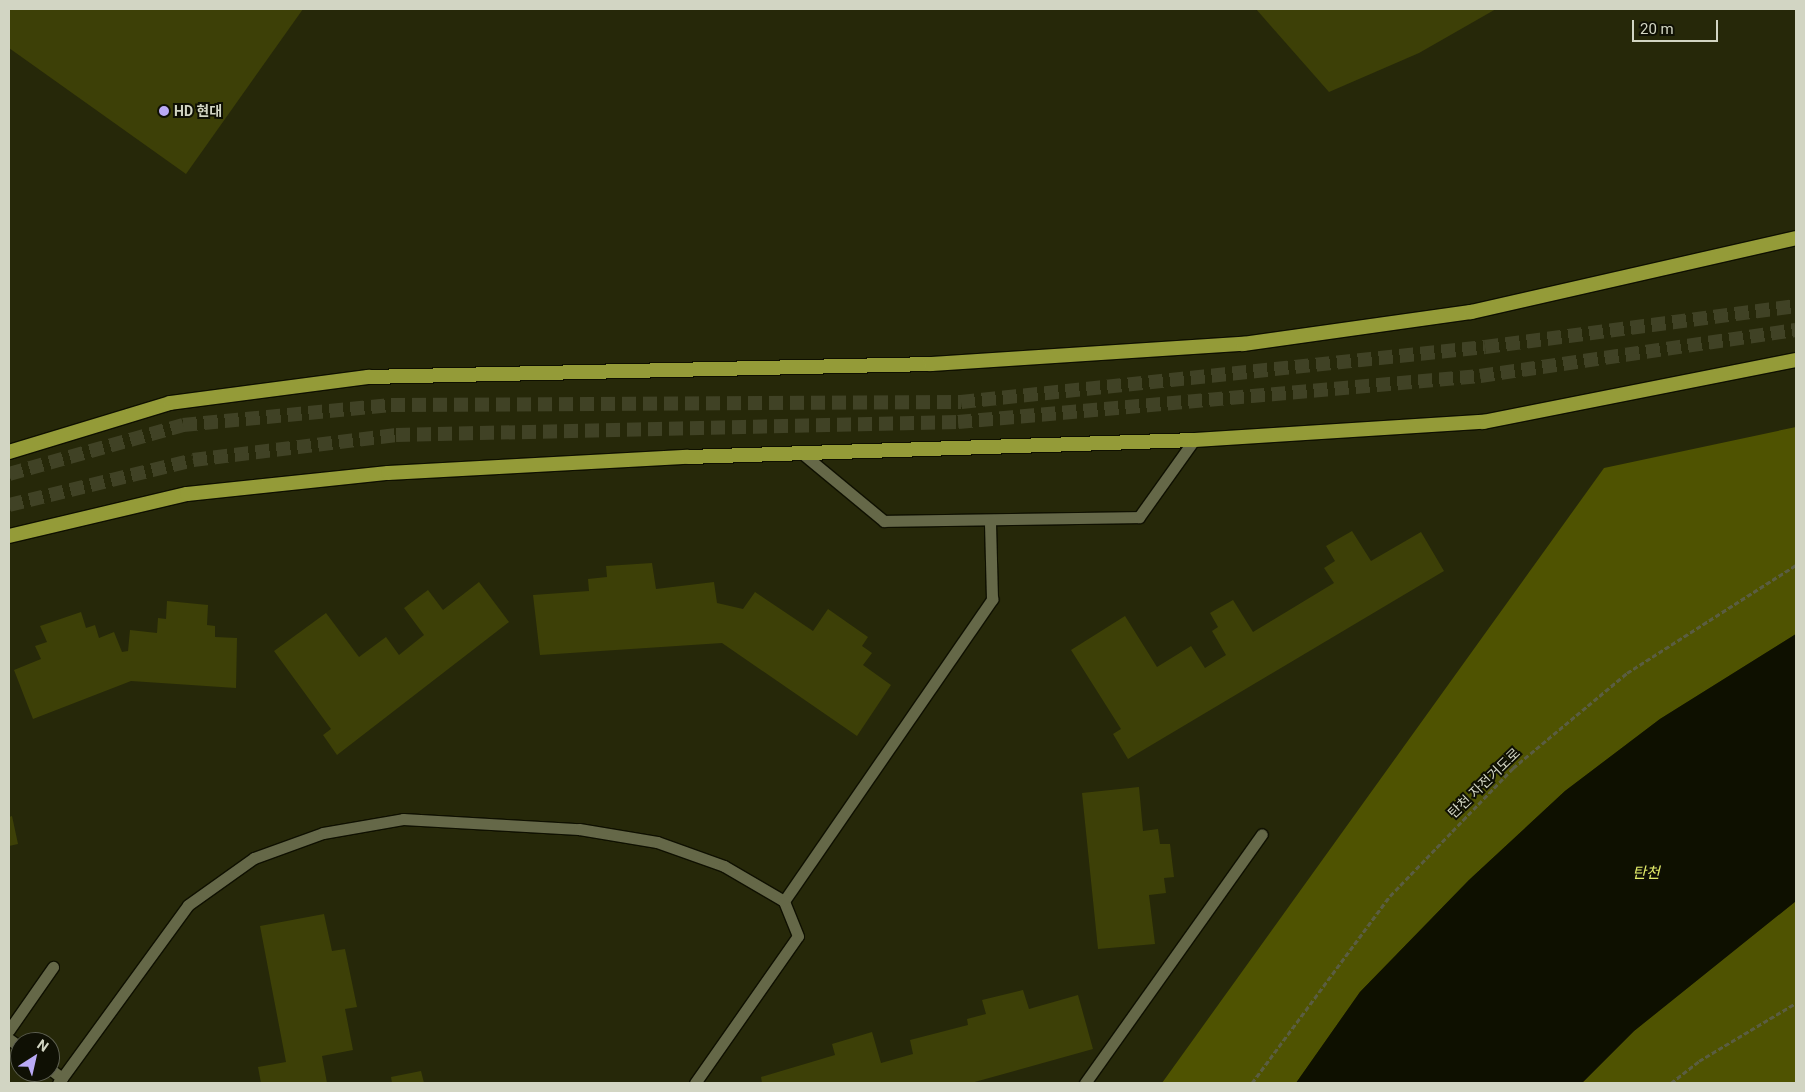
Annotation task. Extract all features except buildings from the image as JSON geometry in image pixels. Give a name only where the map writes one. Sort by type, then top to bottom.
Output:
[{"type":"highway","points":[[9,452],[170,403],[368,377],[931,364],[1243,344],[1471,312],[1796,238]]},
{"type":"highway","points":[[9,536],[187,494],[388,473],[803,454],[1194,440],[1483,422],[1796,360]]},
{"type":"lane","points":[[803,454],[884,521],[990,521],[1140,517],[1194,440]]},
{"type":"lane","points":[[784,901],[992,599],[990,521]]},
{"type":"lane","points":[[60,1080],[188,905],[254,858],[323,833],[404,818],[579,828],[657,842],[724,866],[784,901],[798,936],[695,1083]]},
{"type":"lane","points":[[1085,1083],[1262,834]]},
{"type":"lane","points":[[9,1030],[53,967]]},
{"type":"path","name":"탄천 자전거도로","points":[[1252,1083],[1390,896],[1513,768],[1628,673],[1796,565]]},
{"type":"path","points":[[1672,1083],[1699,1062],[1796,1003]]},
{"type":"shaded area","points":[[1796,427],[1796,634],[1660,719],[1565,791],[1469,880],[1360,992],[1296,1083],[1162,1083],[1604,468]]},
{"type":"shaded area","points":[[1796,901],[1796,1083],[1582,1083],[1634,1031]]},
{"type":"water","name":"탄천","points":[[1796,634],[1796,901],[1634,1031],[1582,1083],[1296,1083],[1360,992],[1469,880],[1565,791],[1660,719]]},
{"type":"tunnel","points":[[9,474],[183,425],[391,405],[961,402],[1485,347],[1796,306]]},
{"type":"tunnel","points":[[9,505],[193,460],[396,435],[958,422],[1480,376],[1796,330]]},
{"type":"place","name":"HD 현대","points":[[164,111]]}]
